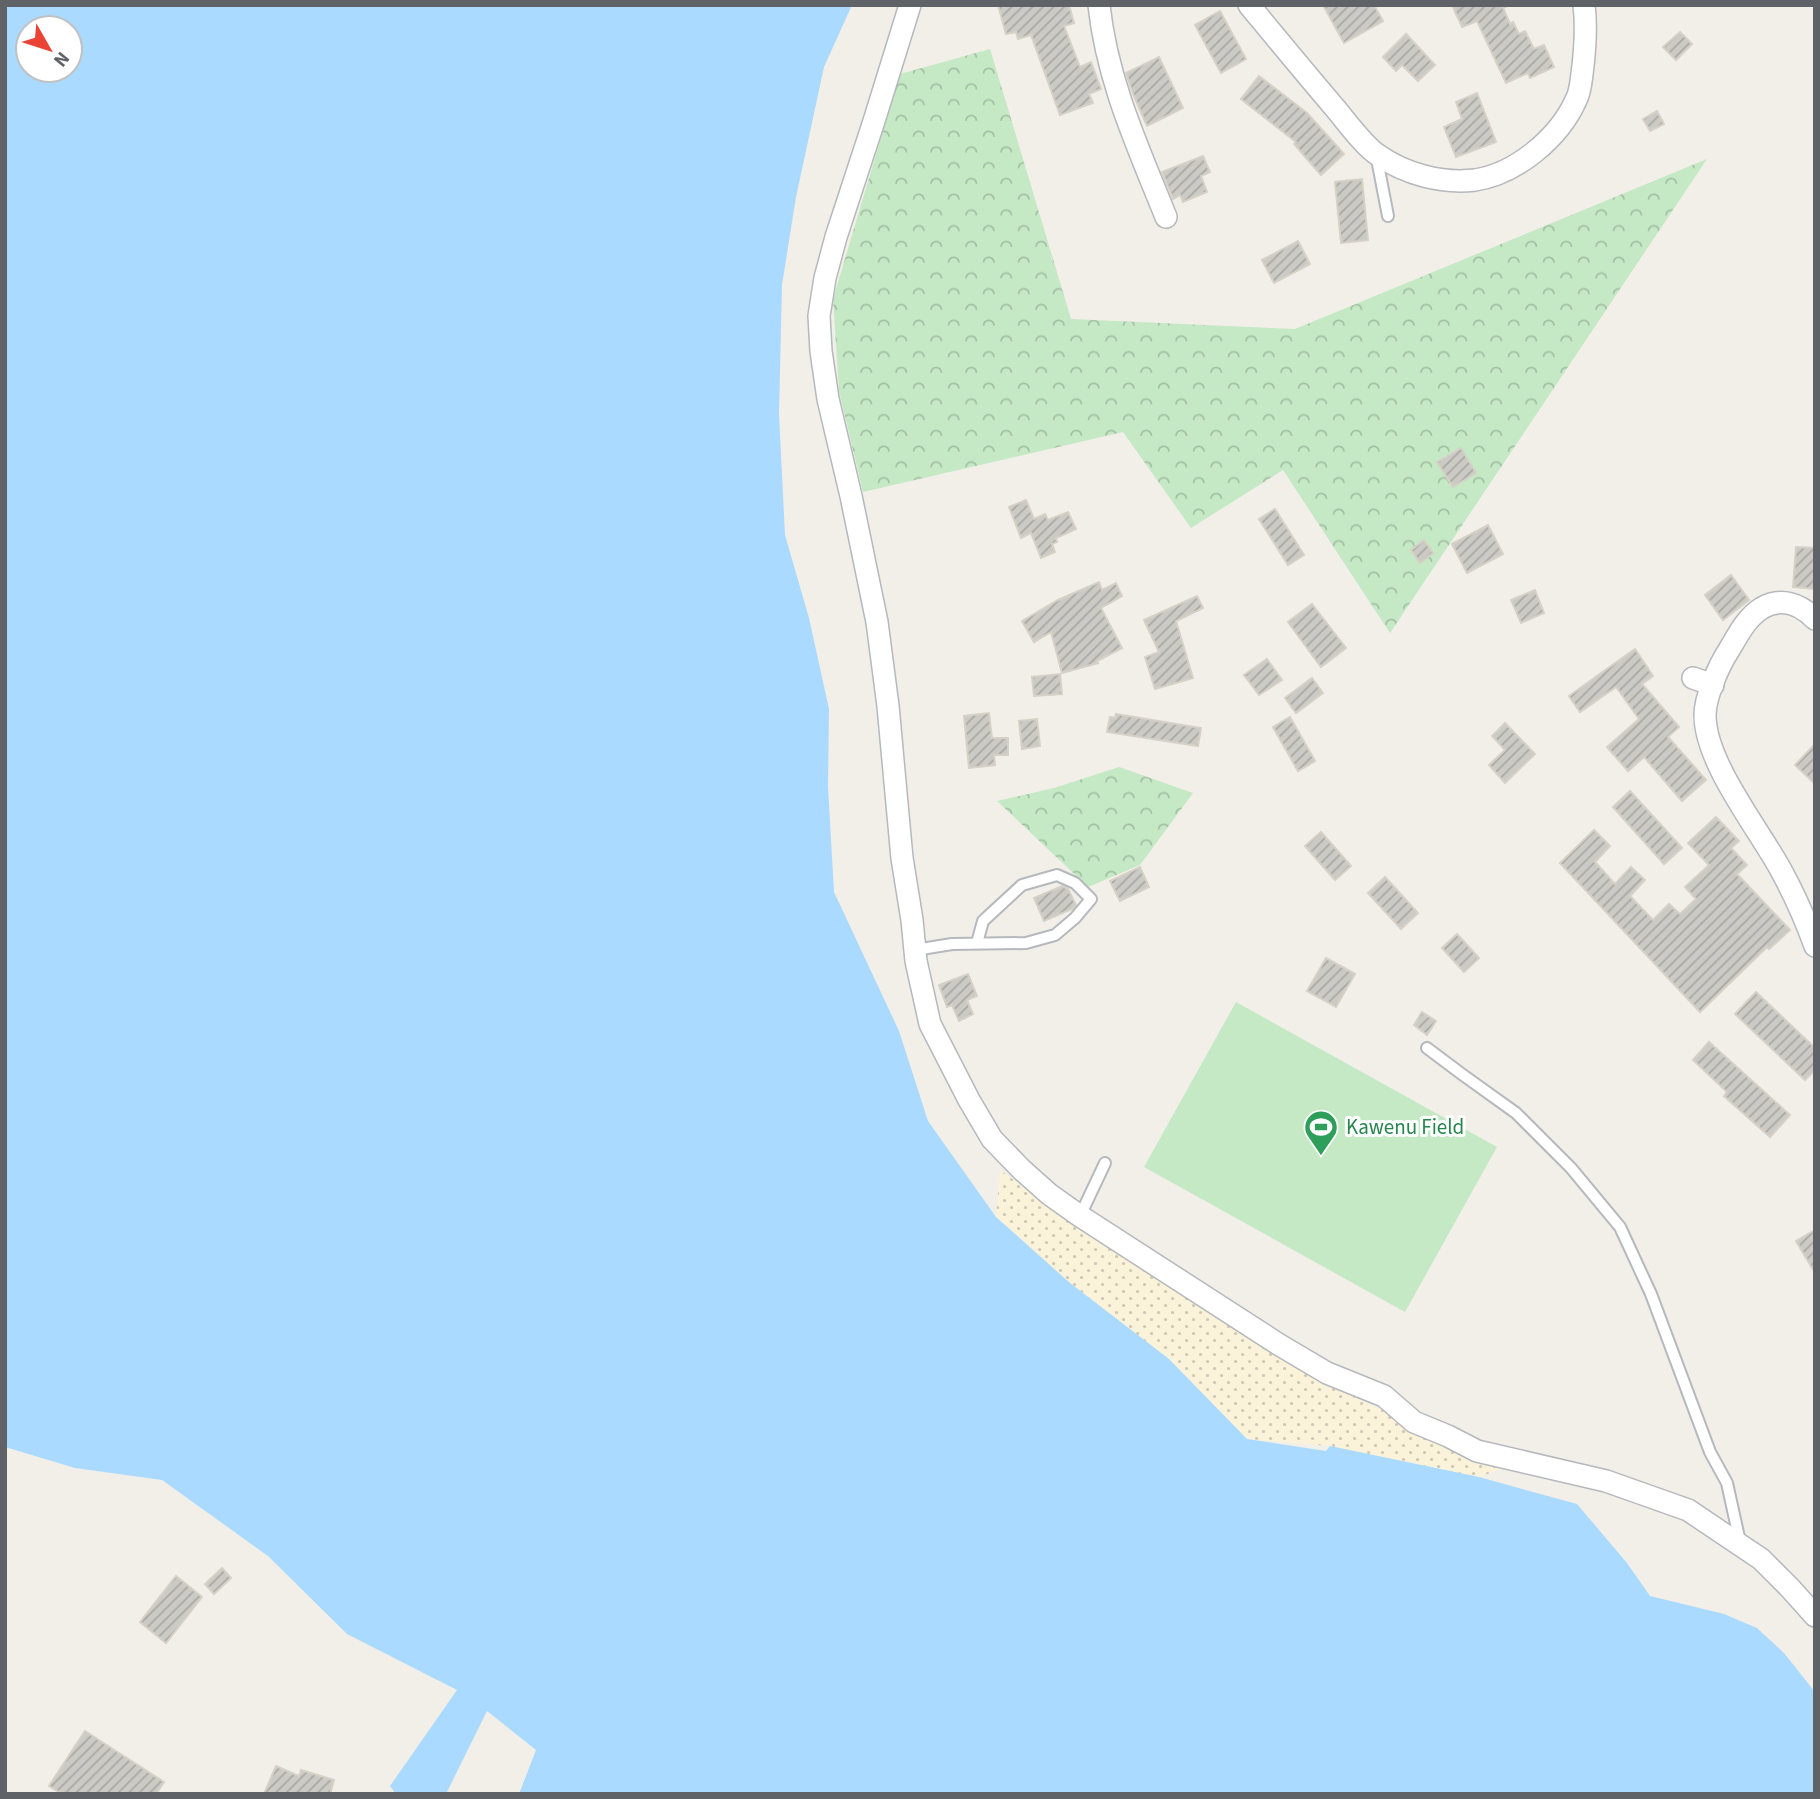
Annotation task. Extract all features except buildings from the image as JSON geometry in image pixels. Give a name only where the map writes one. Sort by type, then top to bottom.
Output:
[{"type":"street","points":[[910,5],[836,237],[825,278],[819,316],[828,399],[857,521],[877,622],[902,858],[921,990],[930,1024],[969,1100],[992,1139],[1049,1194],[1278,1344],[1327,1373],[1384,1396],[1414,1422],[1477,1451],[1606,1481],[1688,1510],[1761,1559],[1815,1616]]},
{"type":"street","points":[[1099,5],[1101,31],[1116,92],[1166,217]]},
{"type":"street","points":[[1249,5],[1376,154],[1422,176],[1459,181],[1491,176],[1525,160],[1560,127],[1577,99],[1586,44],[1584,5]]},
{"type":"street","points":[[1815,618],[1798,606],[1784,602],[1771,603],[1758,611],[1745,623],[1725,656],[1705,713],[1710,742],[1717,760],[1801,908],[1815,946]]},
{"type":"street","points":[[1692,678],[1713,685]]},
{"type":"lane","points":[[1376,154],[1388,216]]},
{"type":"lane","points":[[915,950],[952,944],[1026,943],[1055,935],[1091,900],[1075,883],[1056,876],[1022,885],[983,921],[977,943]]},
{"type":"lane","points":[[1427,1048],[1516,1113],[1570,1168],[1620,1227],[1651,1294],[1710,1452],[1727,1483],[1740,1545]]},
{"type":"lane","points":[[1080,1216],[1105,1163]]},
{"type":"green space","points":[[990,49],[1071,319],[1295,329],[1707,159],[1390,633],[1283,470],[1191,528],[1123,432],[863,492],[839,391],[833,299],[900,74]]},
{"type":"green space","points":[[1119,767],[1193,793],[1140,865],[1088,887],[997,801],[1054,788]]},
{"type":"green space","name":"Kawenu Field","points":[[1236,1002],[1497,1147],[1405,1312],[1144,1167]]},
{"type":"sand","points":[[1000,1170],[1103,1245],[1339,1390],[1506,1467],[1479,1477],[1330,1446],[1247,1439],[1169,1359],[1070,1283],[996,1217]]},
{"type":"water","points":[[5,5],[852,5],[824,67],[796,197],[782,285],[779,414],[785,535],[809,618],[829,709],[828,787],[834,892],[899,1031],[928,1121],[996,1217],[1070,1283],[1169,1359],[1247,1439],[1326,1451],[1330,1446],[1479,1477],[1577,1504],[1627,1563],[1650,1596],[1724,1614],[1757,1628],[1784,1653],[1815,1692],[1815,1794],[519,1794],[536,1750],[487,1711],[446,1794],[396,1794],[390,1786],[457,1690],[347,1634],[268,1556],[162,1480],[75,1468],[5,1447]]},
{"type":"place","name":"Kawenu Field","points":[[1321,1157]]}]
